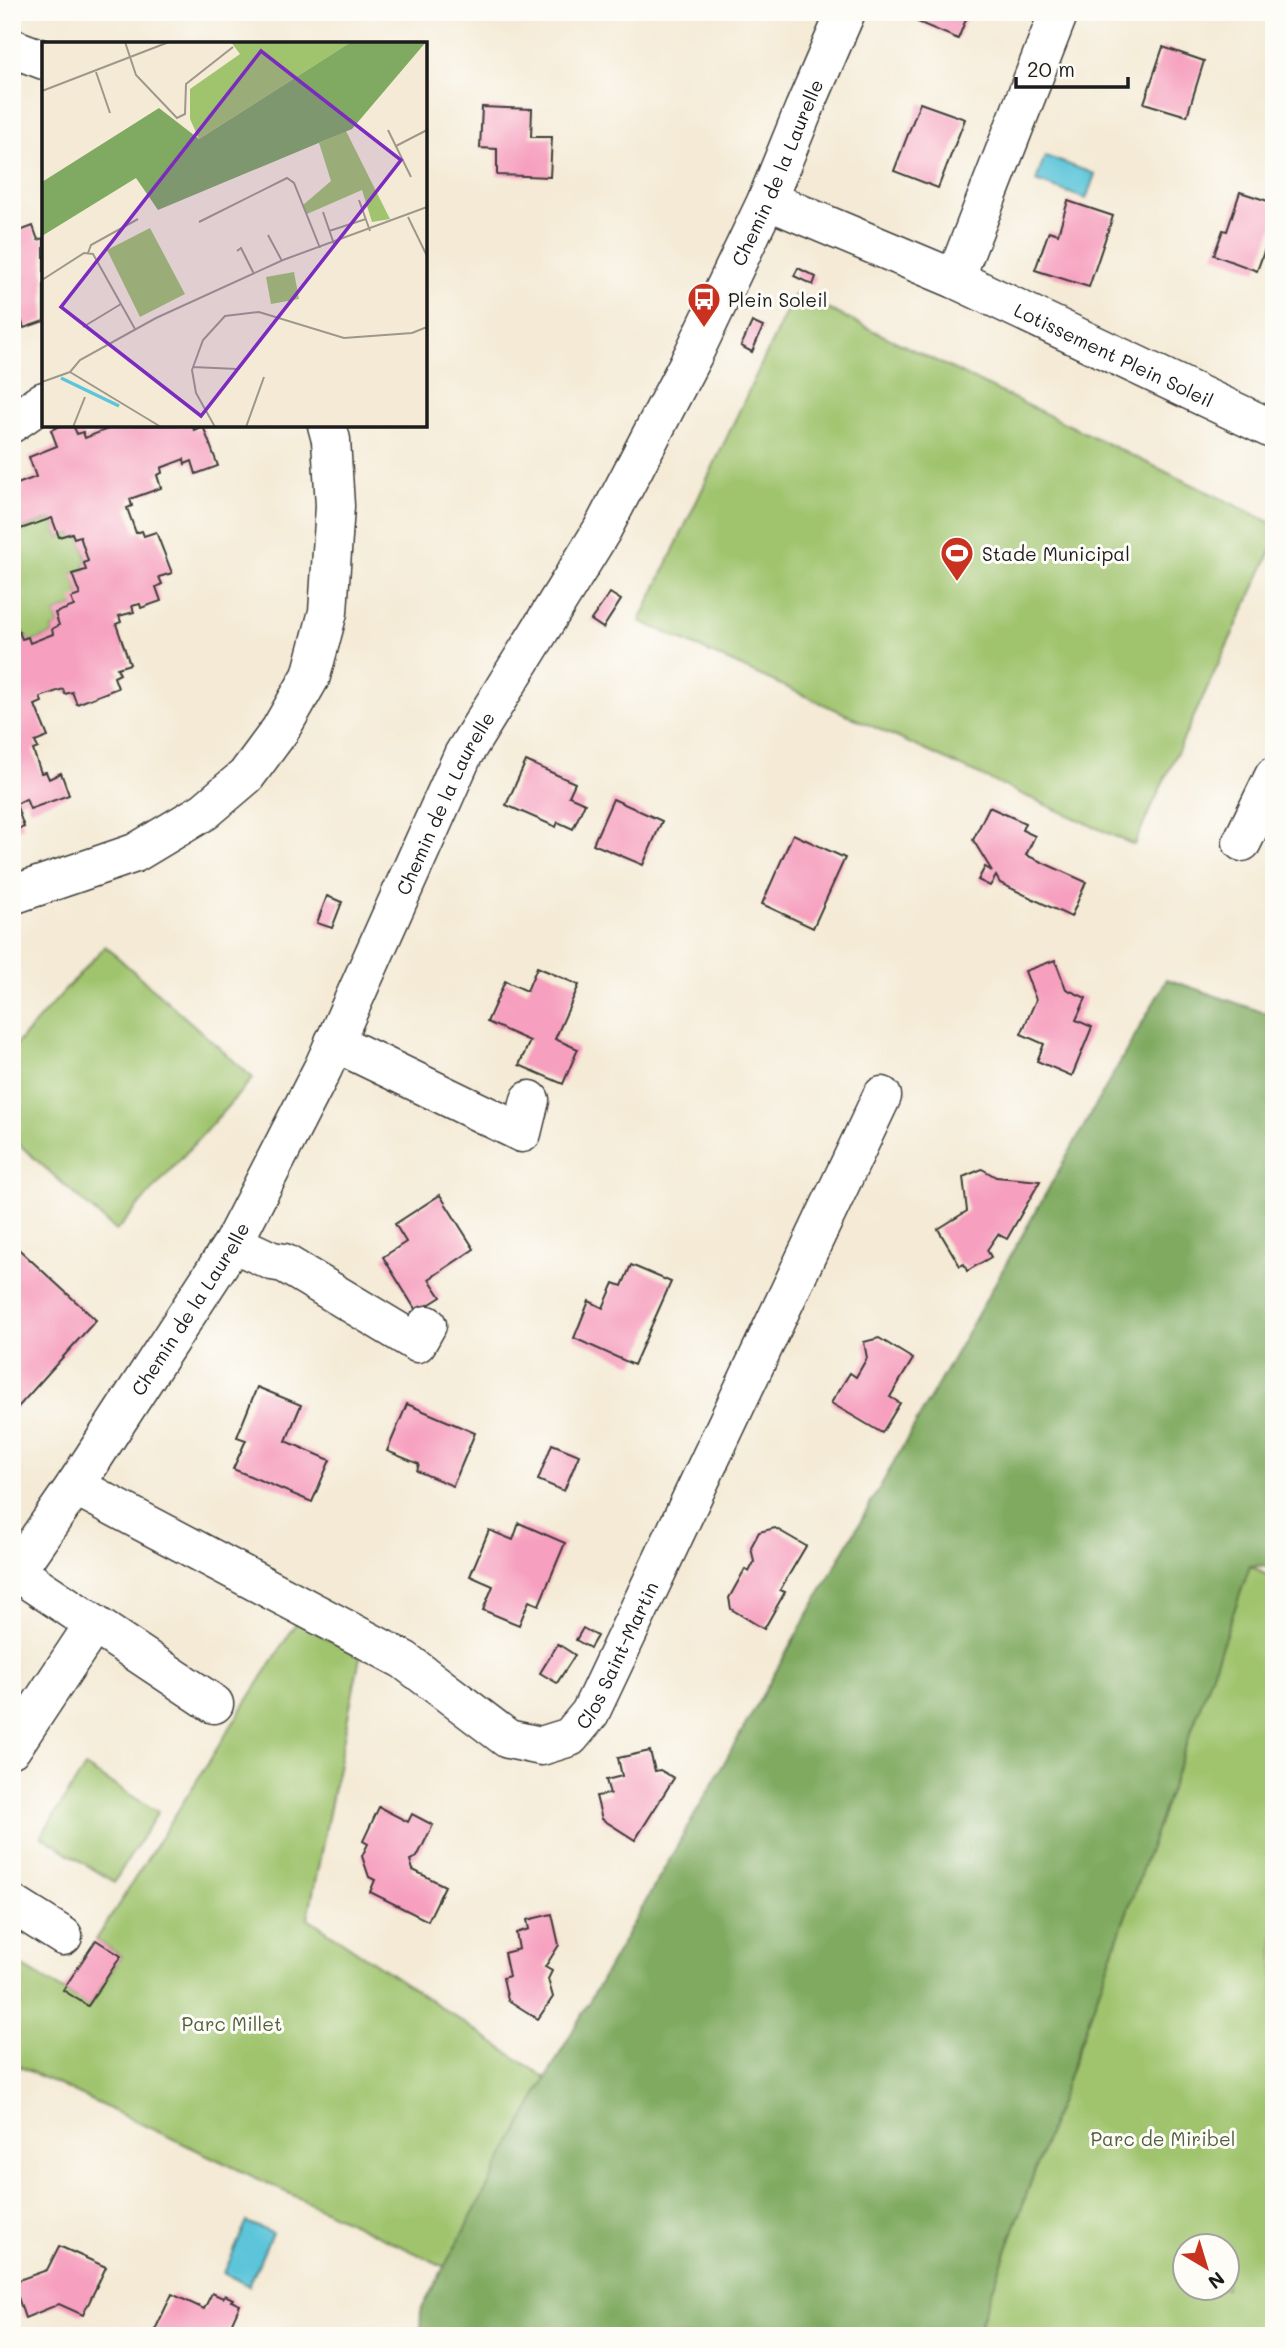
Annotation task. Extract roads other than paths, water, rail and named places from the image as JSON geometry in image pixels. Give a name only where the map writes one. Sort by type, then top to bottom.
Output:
[{"type":"street","name":"Chemin de la Laurelle","points":[[14,1575],[233,1243],[334,1042],[463,755],[602,530],[692,355],[767,200],[846,12]]},
{"type":"street","points":[[955,279],[1059,12]]},
{"type":"street","points":[[12,48],[42,59]]},
{"type":"street","name":"Lotissement Plein Soleil","points":[[767,200],[955,279],[1274,430]]},
{"type":"street","points":[[12,424],[42,402]]},
{"type":"street","points":[[12,895],[135,853],[205,811],[246,776],[280,730],[310,676],[328,612],[335,506],[331,440],[328,427]]},
{"type":"street","points":[[1242,842],[1274,776]]},
{"type":"street","points":[[334,1042],[522,1133],[530,1100]]},
{"type":"street","name":"Clos Saint-Martin","points":[[75,1486],[404,1660],[508,1739],[541,1746],[570,1737],[590,1713],[882,1096]]},
{"type":"street","points":[[233,1243],[272,1261],[284,1263],[417,1343],[427,1325]]},
{"type":"street","points":[[14,1575],[94,1623],[214,1704]]},
{"type":"street","points":[[12,1748],[94,1623]]},
{"type":"street","points":[[12,1903],[64,1936]]},
{"type":"water","points":[[1045,156],[1095,174],[1086,199],[1036,181]]},
{"type":"water","points":[[247,2222],[272,2233],[249,2286],[224,2273]]},
{"type":"place","name":"Plein Soleil","points":[[704,329]]},
{"type":"place","name":"Stade Municipal","points":[[957,583]]},
{"type":"park label","name":"Parc Millet","points":[[232,2023]]},
{"type":"park label","name":"Parc de Miribel","points":[[1163,2138]]}]
